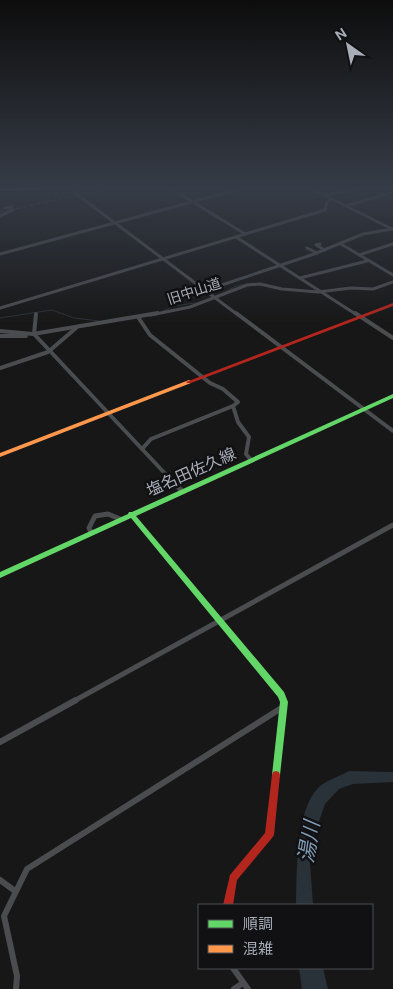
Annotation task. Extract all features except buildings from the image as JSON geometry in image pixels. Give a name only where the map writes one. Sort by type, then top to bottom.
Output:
[{"type":"street","points":[[0,254],[77,233]]},
{"type":"street","points":[[127,233],[393,431]]},
{"type":"street","points":[[204,291],[317,253],[368,233]]},
{"type":"street","points":[[0,308],[245,234]]},
{"type":"street","points":[[236,237],[393,338]]},
{"type":"street","points":[[320,244],[316,245],[325,250]]},
{"type":"street","points":[[341,244],[393,275]]},
{"type":"street","points":[[359,255],[393,244]]},
{"type":"street","points":[[307,248],[317,253]]},
{"type":"street","points":[[300,278],[367,261]]},
{"type":"street","name":"旧中山道","points":[[0,331],[32,334],[138,317],[186,308],[238,287],[252,284],[320,292],[351,288],[373,289],[393,282]]},
{"type":"street","points":[[0,455],[393,304]]},
{"type":"street","points":[[32,334],[36,314]]},
{"type":"street","points":[[138,317],[150,335],[238,403],[151,439],[142,449]]},
{"type":"street","points":[[0,368],[50,350],[76,328]]},
{"type":"street","points":[[0,336],[20,337],[32,334]]},
{"type":"street","points":[[32,334],[50,350],[182,491]]},
{"type":"street","name":"塩名田佐久線","points":[[0,575],[393,396]]},
{"type":"street","points":[[233,406],[240,424],[251,440],[246,454],[251,460]]},
{"type":"street","points":[[91,532],[89,528],[95,516],[104,514],[117,516],[120,519]]},
{"type":"street","points":[[131,514],[281,695],[284,706],[269,835],[233,878],[228,904]]},
{"type":"street","points":[[0,742],[393,525]]},
{"type":"street","points":[[16,989],[17,976],[2,917],[24,873],[31,865],[284,706]]},
{"type":"street","points":[[0,880],[15,891]]},
{"type":"street","points":[[234,969],[246,986],[234,989]]},
{"type":"water","name":"湯川","points":[[349,771],[393,772],[393,782],[353,784],[339,789],[325,804],[309,850],[313,904],[296,904],[297,860],[305,812],[310,799],[318,788]]},
{"type":"water","points":[[299,969],[323,969],[328,989],[302,989]]},
{"type":"waterway","points":[[227,291],[236,286],[254,283]]},
{"type":"waterway","points":[[163,311],[175,306],[195,303]]},
{"type":"waterway","points":[[0,318],[52,310],[74,318],[99,321]]},
{"type":"traffic: fast","points":[[0,575],[393,396]]},
{"type":"traffic: fast","points":[[131,514],[281,695],[284,702],[276,775]]},
{"type":"traffic: slow","points":[[0,455],[189,382]]},
{"type":"traffic: jam","points":[[189,382],[393,304]]},
{"type":"traffic: jam","points":[[228,904],[233,878],[269,835],[276,775]]}]
